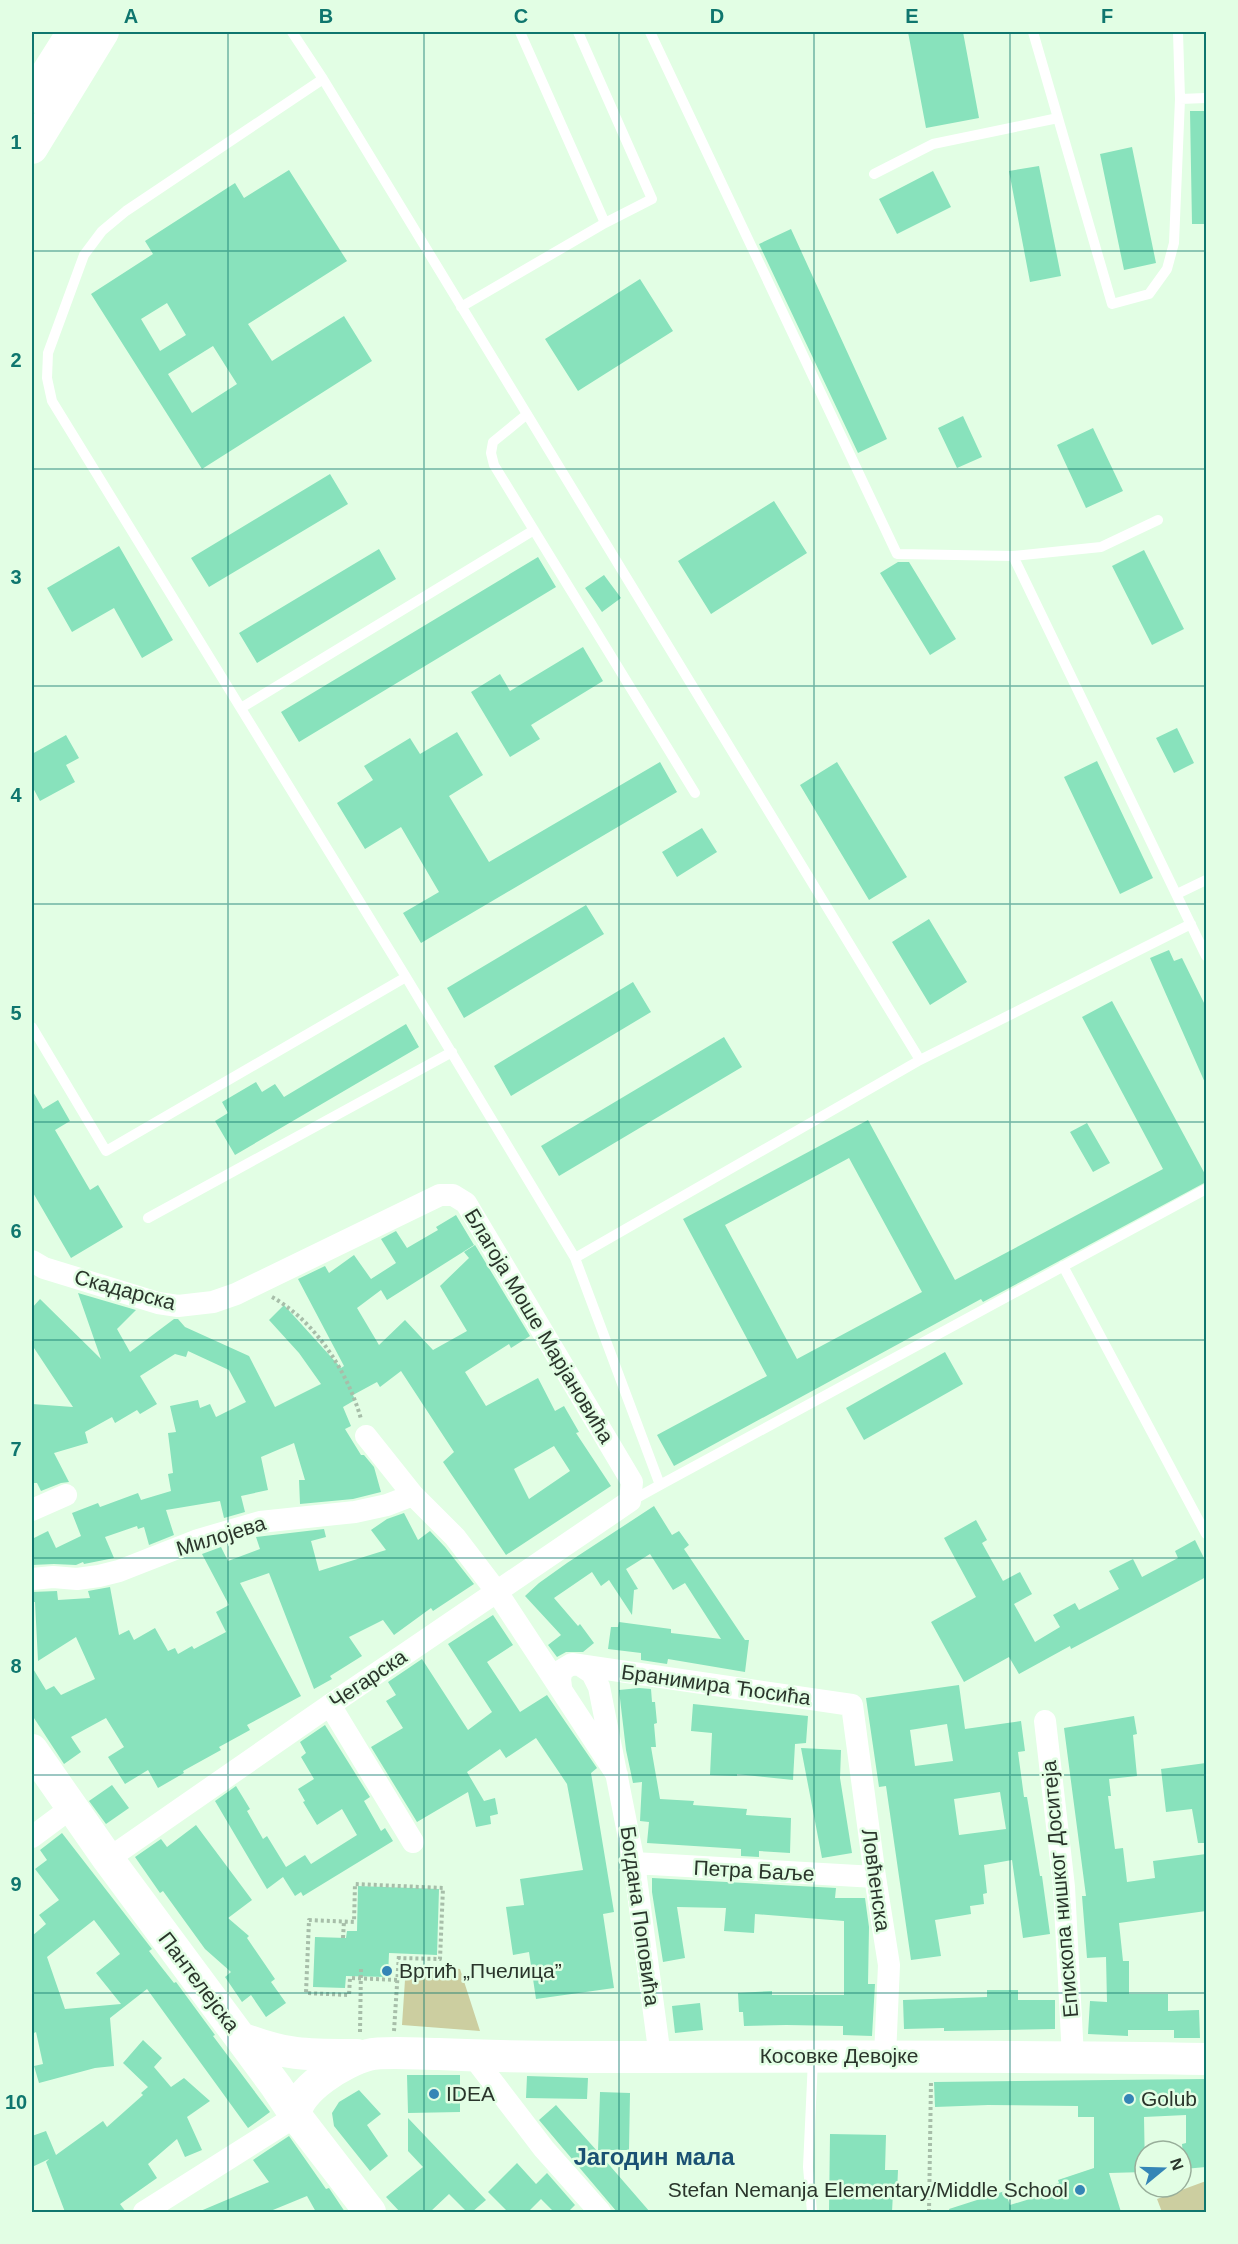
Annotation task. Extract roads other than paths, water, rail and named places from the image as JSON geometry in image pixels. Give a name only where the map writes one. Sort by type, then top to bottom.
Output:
[{"type":"street","points":[[32,97],[73,32]]},
{"type":"street","points":[[32,148],[103,32]]},
{"type":"street","name":"Благоја Моше Марјановића","points":[[253,1286],[440,1195],[447,1194],[461,1199],[472,1213],[629,1476],[632,1482],[630,1501]]},
{"type":"street","name":"Скадарска","points":[[36,1270],[158,1303],[178,1306],[213,1302],[253,1286]]},
{"type":"street","points":[[366,1436],[413,1495],[455,1537],[496,1592]]},
{"type":"street","points":[[32,1510],[66,1495]]},
{"type":"street","name":"Милојева","points":[[32,1579],[54,1577],[77,1579],[99,1576],[119,1571],[198,1540],[260,1522],[355,1512],[387,1505],[413,1495]]},
{"type":"street","name":"Чегарска","points":[[108,1859],[630,1501]]},
{"type":"street","name":"Богдана Поповића","points":[[496,1592],[561,1687],[617,1775]]},
{"type":"street","points":[[561,1687],[562,1670],[572,1664],[580,1665]]},
{"type":"street","name":"Богдана Поповића","points":[[580,1665],[592,1674],[600,1687],[634,1863],[660,2057]]},
{"type":"street","name":"Бранимира Ћосића","points":[[580,1665],[852,1705]]},
{"type":"street","points":[[330,1705],[413,1842]]},
{"type":"street","name":"Ловћенска","points":[[852,1705],[889,1965],[885,2056]]},
{"type":"street","name":"Епископа нишког Доситеја","points":[[1045,1721],[1064,1887],[1073,2057]]},
{"type":"street","name":"Пантелејска","points":[[32,1750],[71,1808],[296,2116],[370,2212]]},
{"type":"street","points":[[32,1837],[71,1808]]},
{"type":"street","name":"Петра Баље","points":[[634,1863],[875,1877]]},
{"type":"street","points":[[241,2038],[278,2051],[296,2054],[386,2046]]},
{"type":"street","name":"Косовке Девојке","points":[[386,2046],[369,2073],[318,2108],[296,2116],[298,2104],[335,2068],[386,2046],[472,2055],[1073,2057],[1206,2060]]},
{"type":"street","points":[[472,2055],[544,2149],[600,2212]]},
{"type":"street","points":[[144,2212],[296,2116]]},
{"type":"lane","points":[[292,32],[323,79],[920,1060]]},
{"type":"lane","points":[[520,32],[605,223]]},
{"type":"lane","points":[[461,307],[605,223],[652,199],[578,32]]},
{"type":"lane","points":[[650,32],[897,554],[1013,556],[1101,547],[1158,520]]},
{"type":"lane","points":[[1033,32],[1112,304],[1149,294],[1167,269],[1174,243],[1180,99],[1178,32]]},
{"type":"lane","points":[[323,79],[126,211],[102,231],[84,255],[48,352],[47,378],[52,400],[452,1052],[575,1258],[660,1485]]},
{"type":"lane","points":[[1180,99],[1206,98]]},
{"type":"lane","points":[[874,174],[933,144],[1058,118]]},
{"type":"lane","points":[[526,415],[493,442],[491,453],[494,465],[695,793]]},
{"type":"lane","points":[[241,708],[534,530]]},
{"type":"lane","points":[[1013,556],[1206,956]]},
{"type":"lane","points":[[1177,894],[1206,880]]},
{"type":"lane","points":[[575,1258],[920,1060],[1191,924]]},
{"type":"lane","points":[[32,1027],[105,1150],[406,977]]},
{"type":"lane","points":[[148,1218],[452,1052]]},
{"type":"lane","points":[[630,1501],[1206,1189]]},
{"type":"lane","points":[[1063,1266],[1206,1534]]},
{"type":"lane","points":[[812,2212],[808,2167],[813,2057]]},
{"type":"place","name":"Вртић „Пчелица”","points":[[387,1971]]},
{"type":"place","name":"IDEA","points":[[434,2094]]},
{"type":"place","name":"Golub","points":[[1129,2099]]},
{"type":"place","name":"Stefan Nemanja Elementary/Middle School","points":[[1080,2190]]},
{"type":"district","name":"Јагодин мала","points":[[654,2157]]}]
